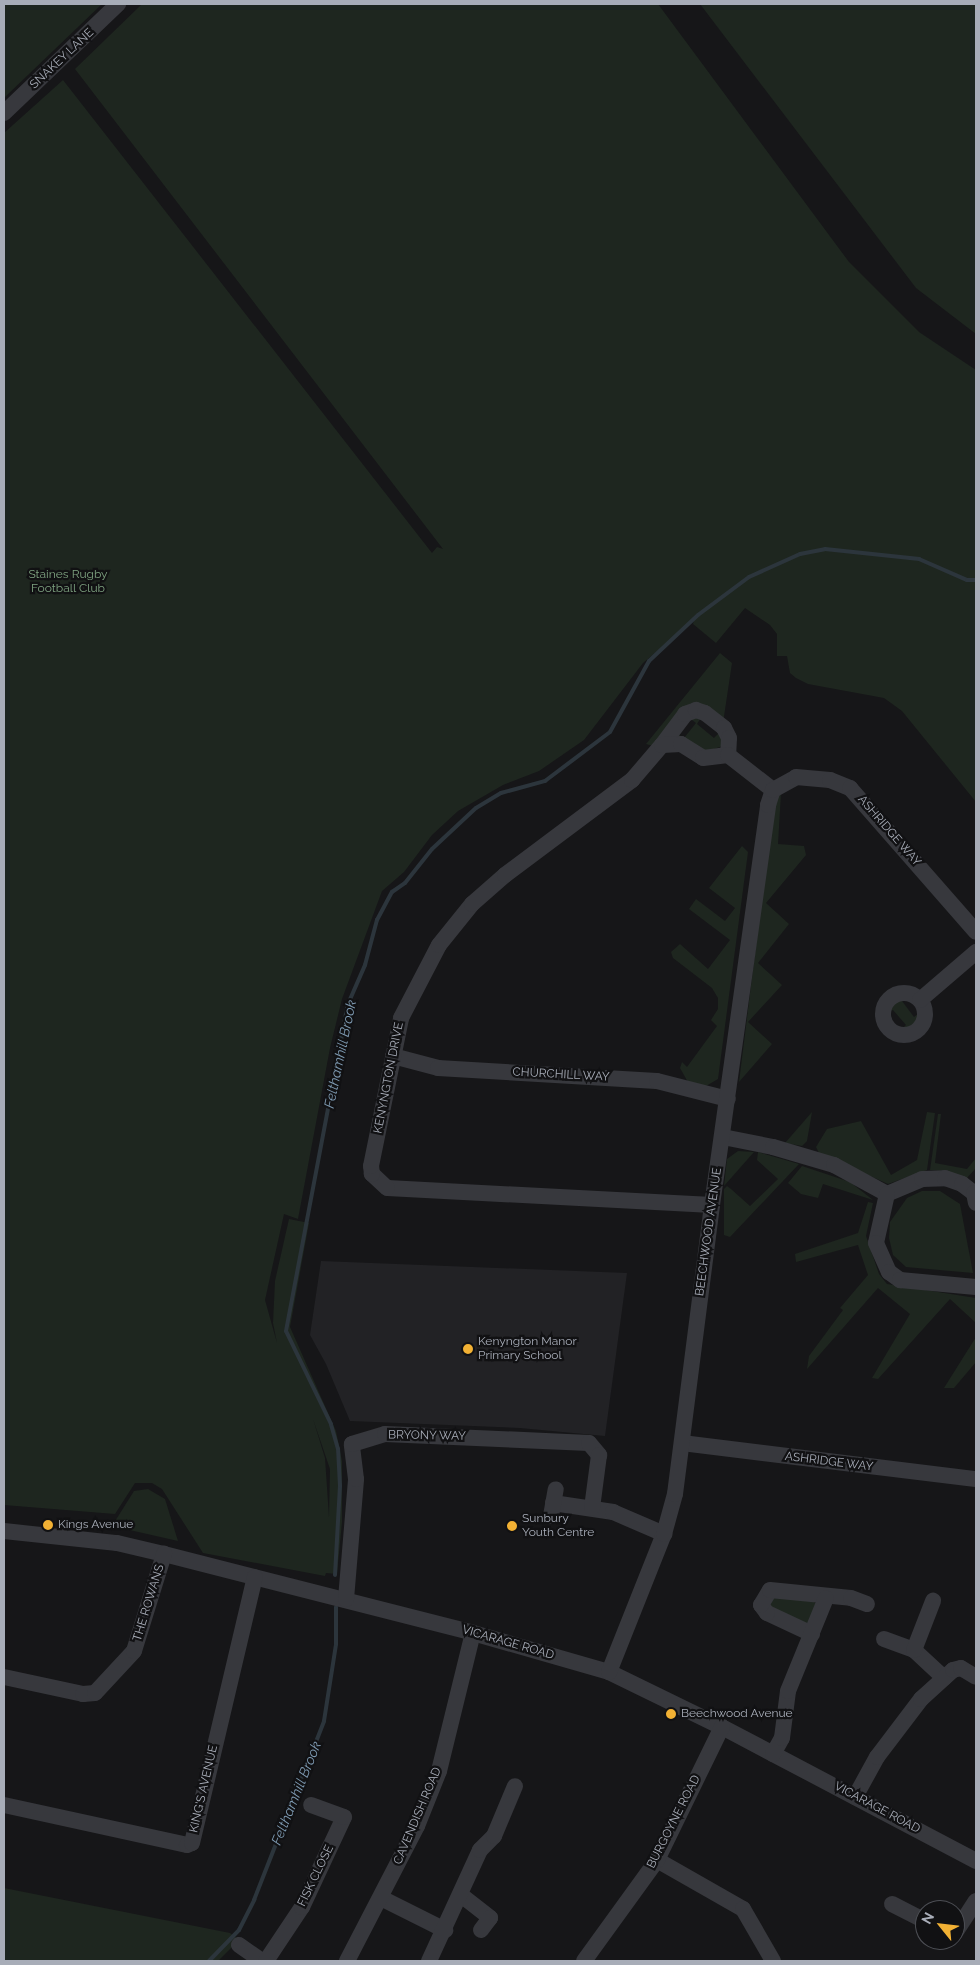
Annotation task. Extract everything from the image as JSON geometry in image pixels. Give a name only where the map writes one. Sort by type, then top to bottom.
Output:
[{"type":"street","name":"SNAKEY LANE","points":[[4,113],[118,4]]},
{"type":"street","name":"KENYNGTON DRIVE","points":[[712,1205],[387,1188],[372,1174],[371,1166],[400,1018],[415,986],[439,945],[472,904],[505,875],[632,780],[685,714],[696,710],[705,713],[724,728],[729,738],[728,755]]},
{"type":"street","points":[[662,745],[681,744],[703,758],[728,755],[776,788]]},
{"type":"street","name":"ASHRIDGE WAY","points":[[776,788],[796,777],[830,780],[850,788],[976,932]]},
{"type":"street","name":"BEECHWOOD AVENUE","points":[[609,1672],[664,1534],[675,1494],[712,1205],[768,805],[776,788]]},
{"type":"street","points":[[920,1000],[976,952]]},
{"type":"street","name":"CHURCHILL WAY","points":[[393,1056],[438,1068],[657,1081],[728,1099]]},
{"type":"street","points":[[723,1137],[773,1147],[834,1165],[887,1194]]},
{"type":"street","points":[[887,1194],[922,1180],[945,1178],[962,1184],[974,1193],[976,1203]]},
{"type":"street","points":[[887,1194],[876,1243],[890,1272],[900,1280],[976,1287]]},
{"type":"street","name":"BRYONY WAY","points":[[346,1599],[356,1479],[352,1444],[385,1434],[589,1443],[599,1455],[592,1508]]},
{"type":"street","name":"ASHRIDGE WAY","points":[[682,1443],[976,1478]]},
{"type":"street","points":[[553,1503],[614,1512],[664,1534]]},
{"type":"street","name":"VICARAGE ROAD","points":[[4,1531],[116,1543],[164,1554],[346,1599],[609,1672],[722,1727],[976,1862]]},
{"type":"street","name":"THE ROWANS","points":[[4,1677],[83,1694],[95,1693],[134,1651],[164,1554]]},
{"type":"street","name":"KING'S AVENUE","points":[[4,1805],[187,1845],[192,1843],[255,1576]]},
{"type":"street","points":[[812,1634],[767,1613],[761,1605],[770,1590],[826,1598],[851,1598],[867,1604]]},
{"type":"street","points":[[774,1754],[782,1738],[788,1691],[826,1598]]},
{"type":"street","points":[[914,1650],[933,1601]]},
{"type":"street","name":"CAVENDISH ROAD","points":[[347,1961],[381,1898],[439,1771],[473,1633]]},
{"type":"street","points":[[884,1639],[914,1650],[944,1678]]},
{"type":"street","points":[[855,1797],[877,1757],[921,1699],[944,1678],[961,1668],[976,1677]]},
{"type":"street","name":"BURGOYNE ROAD","points":[[584,1961],[657,1860],[722,1727]]},
{"type":"street","points":[[429,1961],[445,1930],[480,1850],[494,1836],[515,1786]]},
{"type":"street","name":"FISK CLOSE","points":[[266,1961],[302,1907],[344,1818],[311,1805]]},
{"type":"street","points":[[657,1860],[743,1909],[773,1961]]},
{"type":"street","points":[[461,1895],[490,1918],[481,1930]]},
{"type":"street","points":[[381,1898],[445,1930]]},
{"type":"street","points":[[965,1918],[976,1901]]},
{"type":"street","points":[[892,1904],[915,1916]]},
{"type":"street","points":[[239,1945],[262,1961]]},
{"type":"shaded area","name":"Kenyngton Manor Primary School","points":[[321,1261],[627,1273],[605,1436],[520,1428],[350,1421],[326,1364],[310,1335]]},
{"type":"green space","points":[[4,4],[102,4],[4,98]]},
{"type":"green space","name":"Staines Rugby Football Club","points":[[142,4],[658,4],[849,262],[919,332],[976,370],[976,802],[902,711],[884,698],[808,684],[796,678],[790,673],[787,656],[777,656],[777,634],[770,625],[745,608],[716,643],[693,624],[694,620],[643,663],[584,740],[539,771],[503,785],[458,811],[432,835],[404,872],[382,891],[342,999],[330,1048],[298,1219],[284,1214],[265,1300],[277,1343],[273,1323],[275,1281],[289,1219],[309,1223],[290,1327],[336,1431],[342,1461],[342,1522],[337,1574],[326,1573],[325,1576],[203,1553],[162,1489],[152,1483],[135,1483],[115,1514],[4,1505],[4,133],[63,80],[432,553],[437,547],[443,549],[75,69]],"holes":[[[313,1419],[330,1469],[329,1517],[325,1458]]]},
{"type":"green space","points":[[700,4],[976,4],[976,334],[916,288]]},
{"type":"green space","points":[[720,653],[732,663],[723,723],[702,706],[653,746],[646,744]]},
{"type":"green space","points":[[702,716],[697,724],[714,738],[722,730],[724,742],[720,747],[704,752],[687,744],[676,733],[684,738],[696,723],[688,717]]},
{"type":"green space","points":[[781,793],[778,844],[804,846],[806,855],[766,903],[789,924],[758,963],[782,985],[748,1022],[772,1044],[739,1082],[774,801]]},
{"type":"green space","points":[[742,846],[748,852],[718,1079],[706,1086],[689,1084],[680,1068],[682,1062],[687,1067],[717,1026],[711,1020],[718,1009],[718,998],[712,988],[673,958],[671,952],[680,944],[708,969],[730,940],[689,909],[696,899],[725,921],[735,908],[709,888]]},
{"type":"green space","points":[[897,997],[906,998],[902,1001],[914,1017],[919,1013],[917,1024],[908,1030],[902,1029],[906,1025],[893,1010],[888,1012],[888,1005]]},
{"type":"green space","points":[[812,1112],[807,1141],[802,1146],[785,1143]]},
{"type":"green space","points":[[927,1112],[935,1113],[927,1170],[888,1184],[819,1153],[816,1147],[827,1129],[861,1121],[891,1175],[917,1160]]},
{"type":"green space","points":[[938,1114],[941,1114],[935,1163],[967,1169],[976,1158],[976,1168],[966,1179],[944,1171],[930,1170]]},
{"type":"green space","points":[[738,1151],[754,1152],[724,1186],[727,1159]]},
{"type":"green space","points":[[758,1152],[799,1164],[730,1237],[724,1235],[724,1189],[727,1186],[750,1206],[778,1179],[757,1160]]},
{"type":"green space","points":[[802,1166],[850,1182],[873,1200],[823,1184],[818,1198],[801,1194],[788,1183]]},
{"type":"green space","points":[[922,1191],[940,1191],[960,1204],[973,1273],[906,1267],[893,1255],[889,1238],[890,1222],[907,1198]]},
{"type":"green space","points":[[868,1202],[873,1203],[866,1236],[879,1274],[887,1284],[976,1298],[976,1323],[950,1299],[878,1379],[872,1378],[910,1314],[878,1288],[807,1369],[809,1356],[843,1310],[840,1308],[868,1275],[858,1245],[796,1262],[795,1254],[858,1233]]},
{"type":"green space","points":[[976,1337],[976,1362],[954,1388],[944,1388]]},
{"type":"green space","points":[[148,1489],[165,1499],[178,1541],[112,1526],[134,1491]]},
{"type":"green space","points":[[772,1596],[812,1600],[816,1604],[808,1623],[801,1623],[770,1606]]},
{"type":"green space","points":[[4,1888],[230,1933],[239,1940],[218,1961],[4,1961]]},
{"type":"waterway","name":"Felthamhill Brook","points":[[335,1575],[340,1486],[338,1449],[331,1424],[286,1331],[348,1004],[365,965],[377,920],[392,892],[405,883],[432,849],[476,808],[501,793],[545,781],[610,732],[649,661],[698,615],[749,577],[800,554],[825,549],[919,559],[967,580],[976,580]]},
{"type":"waterway","name":"Felthamhill Brook","points":[[209,1961],[239,1930],[254,1900],[324,1721],[336,1644],[336,1607]]},
{"type":"place","name":"Kenyngton Manor Primary School","points":[[468,1349]]},
{"type":"place","name":"Kings Avenue","points":[[48,1525]]},
{"type":"place","name":"Sunbury Youth Centre","points":[[512,1526]]},
{"type":"place","name":"Beechwood Avenue","points":[[671,1714]]}]
